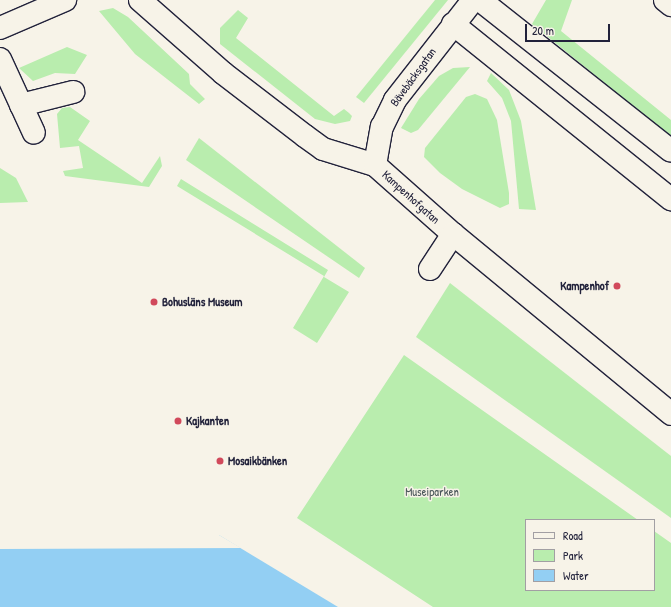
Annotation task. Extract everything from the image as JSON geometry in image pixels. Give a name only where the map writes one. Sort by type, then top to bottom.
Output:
[{"type":"street","points":[[0,28],[65,0]]},
{"type":"street","name":"Kampenhofgatan","points":[[140,0],[223,74],[305,136],[323,148],[375,164],[453,234],[671,414]]},
{"type":"street","name":"Bävebäcksgatan","points":[[375,164],[382,127],[394,100],[473,0]]},
{"type":"street","points":[[480,0],[671,151]]},
{"type":"street","points":[[665,0],[671,5]]},
{"type":"street","points":[[453,24],[671,199]]},
{"type":"street","points":[[0,59],[34,133]]},
{"type":"street","points":[[21,105],[73,92]]},
{"type":"street","points":[[430,269],[453,234]]},
{"type":"green space","points":[[435,0],[448,0],[364,103],[356,97]]},
{"type":"green space","points":[[546,0],[572,0],[561,31],[671,120],[671,137],[532,24]]},
{"type":"green space","points":[[113,8],[128,17],[189,74],[190,84],[205,99],[199,104],[135,54],[99,11]]},
{"type":"green space","points":[[238,10],[248,18],[236,38],[334,116],[344,109],[352,116],[350,121],[335,124],[315,119],[220,44],[220,28]]},
{"type":"green space","points":[[67,47],[87,55],[75,74],[55,73],[33,81],[19,68]]},
{"type":"green space","points":[[470,67],[418,130],[411,133],[401,128],[419,99],[439,76],[453,68]]},
{"type":"green space","points":[[491,73],[509,90],[521,121],[536,210],[519,209],[511,121],[502,98],[487,81]]},
{"type":"green space","points":[[475,94],[487,99],[497,120],[509,193],[509,204],[500,208],[462,189],[440,173],[424,157],[425,148],[466,97]]},
{"type":"green space","points":[[70,107],[90,121],[78,140],[142,183],[160,156],[162,166],[149,187],[65,176],[63,171],[83,168],[79,146],[60,148],[57,114],[62,108]]},
{"type":"green space","points":[[199,138],[365,268],[359,278],[186,160]]},
{"type":"green space","points":[[0,168],[16,178],[28,202],[0,203]]},
{"type":"green space","points":[[181,179],[328,270],[324,277],[349,292],[317,343],[293,328],[324,276],[177,186]]},
{"type":"green space","points":[[450,283],[671,456],[671,518],[416,337]]},
{"type":"green space","name":"Museiparken","points":[[404,355],[637,519],[525,519],[525,591],[655,591],[655,532],[671,543],[671,607],[433,607],[297,518]]},
{"type":"water","points":[[0,535],[219,535],[338,607],[0,607]]},
{"type":"pier","points":[[0,535],[219,535],[241,548],[0,549]]},
{"type":"place","name":"Kampenhof","points":[[617,286]]},
{"type":"place","name":"Bohusläns Museum","points":[[154,302]]},
{"type":"place","name":"Kajkanten","points":[[178,421]]},
{"type":"place","name":"Mosaikbänken","points":[[220,461]]}]
